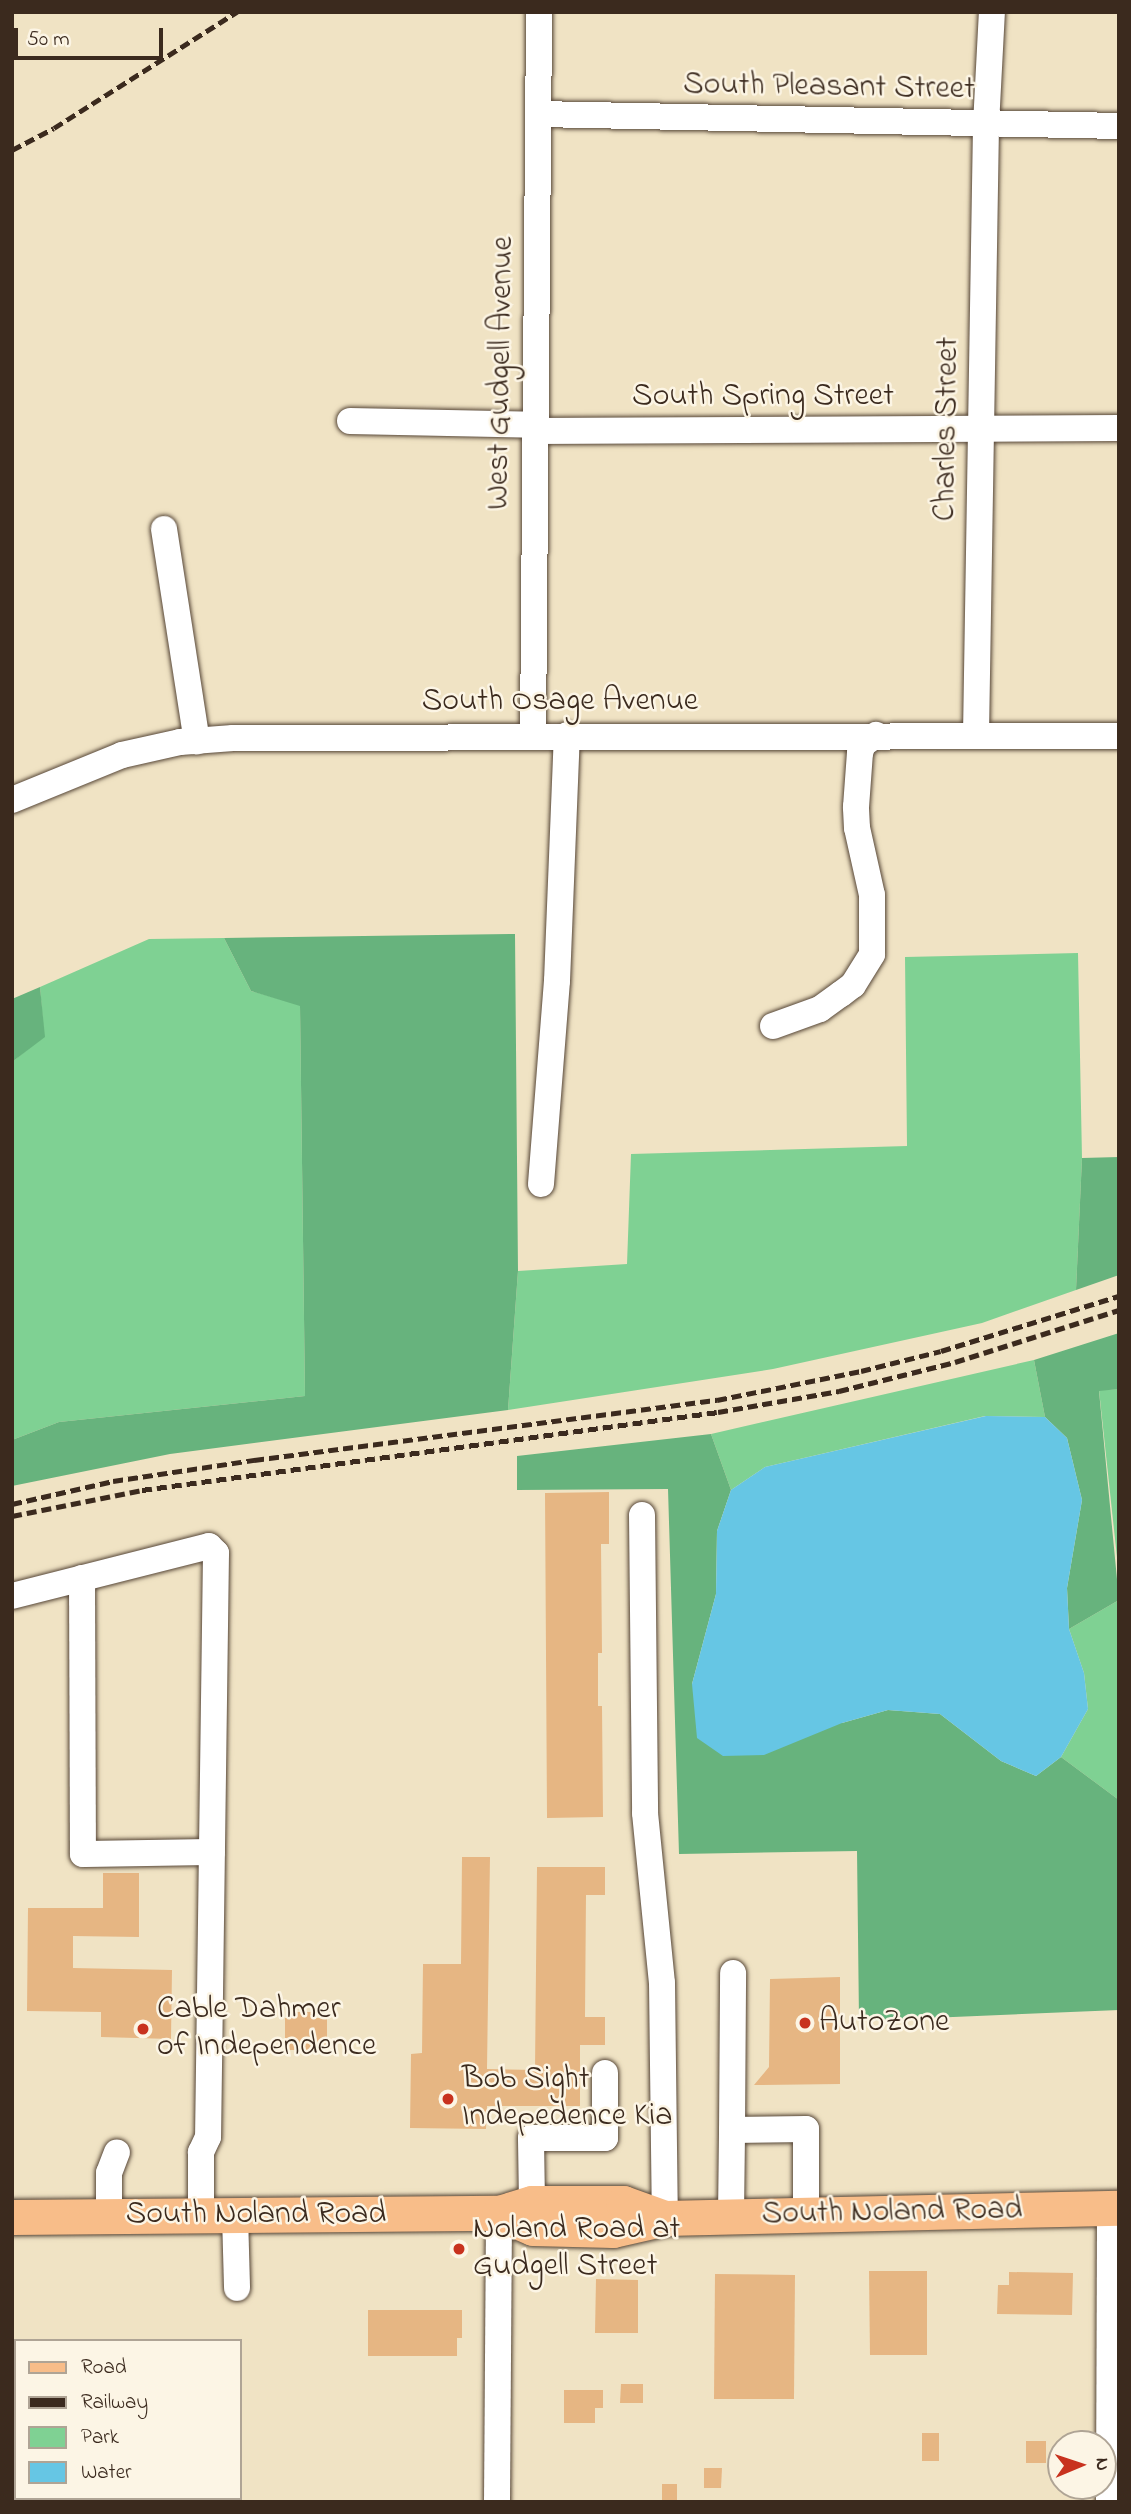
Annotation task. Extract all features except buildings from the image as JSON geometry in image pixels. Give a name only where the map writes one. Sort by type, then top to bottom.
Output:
[{"type":"main road","name":"South Noland Road","points":[[12,2217],[499,2213],[532,2203],[623,2203],[665,2218]]},
{"type":"main road","name":"South Noland Road","points":[[499,2213],[533,2228],[613,2230],[665,2218],[1114,2208]]},
{"type":"street","name":"West Gudgell Avenue","points":[[533,735],[539,12]]},
{"type":"street","name":"Charles Street","points":[[976,735],[986,125],[992,12]]},
{"type":"street","name":"South Pleasant Street","points":[[538,114],[1119,126]]},
{"type":"street","name":"South Spring Street","points":[[350,421],[534,428],[1119,428]]},
{"type":"street","points":[[164,529],[197,741]]},
{"type":"street","name":"South Osage Avenue","points":[[12,800],[122,755],[197,741],[533,735],[1119,736]]},
{"type":"street","points":[[541,1184],[558,981],[568,735]]},
{"type":"street","points":[[774,1026],[820,1009],[841,994],[853,985],[872,954],[872,895],[857,828],[856,807],[860,753],[863,744],[876,735]]},
{"type":"street","points":[[642,1515],[645,1813],[662,1983],[665,2218]]},
{"type":"street","points":[[12,1596],[209,1546],[214,1548],[208,2137],[201,2151],[201,2215]]},
{"type":"street","points":[[82,1578],[83,1854],[212,1852]]},
{"type":"street","points":[[731,2216],[733,1973]]},
{"type":"street","points":[[532,2203],[531,2138],[605,2138],[605,2073]]},
{"type":"street","points":[[733,2130],[806,2129],[806,2215]]},
{"type":"street","points":[[109,2216],[109,2173],[117,2152]]},
{"type":"street","points":[[1109,2502],[1114,2395],[1114,2208]]},
{"type":"street","points":[[497,2502],[499,2213]]},
{"type":"street","points":[[235,2215],[237,2288]]},
{"type":"green space","points":[[515,934],[518,1271],[508,1410],[170,1454],[12,1486],[12,1440],[59,1422],[305,1396],[300,1006],[251,991],[224,938]]},
{"type":"green space","points":[[224,938],[251,991],[300,1005],[305,1396],[59,1422],[12,1440],[12,1062],[44,1036],[40,987],[149,939]]},
{"type":"green space","points":[[1078,953],[1082,1158],[1076,1290],[982,1323],[773,1369],[508,1410],[518,1271],[627,1264],[631,1154],[907,1146],[905,957]]},
{"type":"green space","points":[[40,987],[45,1037],[12,1062],[12,999]]},
{"type":"green space","points":[[1119,1157],[1119,1275],[1076,1290],[1082,1158]]},
{"type":"green space","points":[[1119,1333],[1119,1389],[1099,1391],[1119,1600],[1069,1629],[1067,1588],[1082,1500],[1067,1438],[1045,1417],[1034,1360]]},
{"type":"green space","points":[[1034,1360],[1045,1417],[985,1416],[765,1467],[731,1490],[711,1434]]},
{"type":"green space","points":[[1119,1389],[1119,1576],[1099,1390]]},
{"type":"green space","points":[[711,1434],[731,1490],[717,1531],[716,1594],[692,1684],[842,1723],[888,1710],[940,1714],[1001,1761],[1036,1776],[1061,1757],[1119,1800],[1119,2010],[859,2021],[857,1851],[679,1854],[668,1489],[517,1490],[517,1456]]},
{"type":"green space","points":[[1119,1600],[1119,1800],[1061,1757],[1088,1709],[1084,1673],[1069,1629]]},
{"type":"water","points":[[986,1416],[1045,1417],[1067,1438],[1082,1500],[1067,1588],[1069,1629],[1084,1673],[1088,1709],[1061,1757],[1036,1776],[1001,1761],[940,1714],[888,1710],[842,1723],[764,1755],[723,1756],[697,1738],[692,1684],[716,1594],[717,1531],[731,1490],[765,1467]]},
{"type":"railway","points":[[12,150],[54,128],[237,12]]},
{"type":"railway","points":[[12,1504],[113,1481],[254,1460],[717,1400],[861,1371],[941,1351],[1119,1296]]},
{"type":"railway","points":[[12,1516],[142,1490],[718,1412],[839,1391],[955,1362],[1119,1310]]},
{"type":"place","name":"AutoZone","points":[[805,2023]]},
{"type":"place","name":"Cable Dahmer of Independence","points":[[143,2029]]},
{"type":"place","name":"Bob Sight Indepedence Kia","points":[[448,2099]]},
{"type":"place","name":"Noland Road at Gudgell Street","points":[[459,2249]]}]
